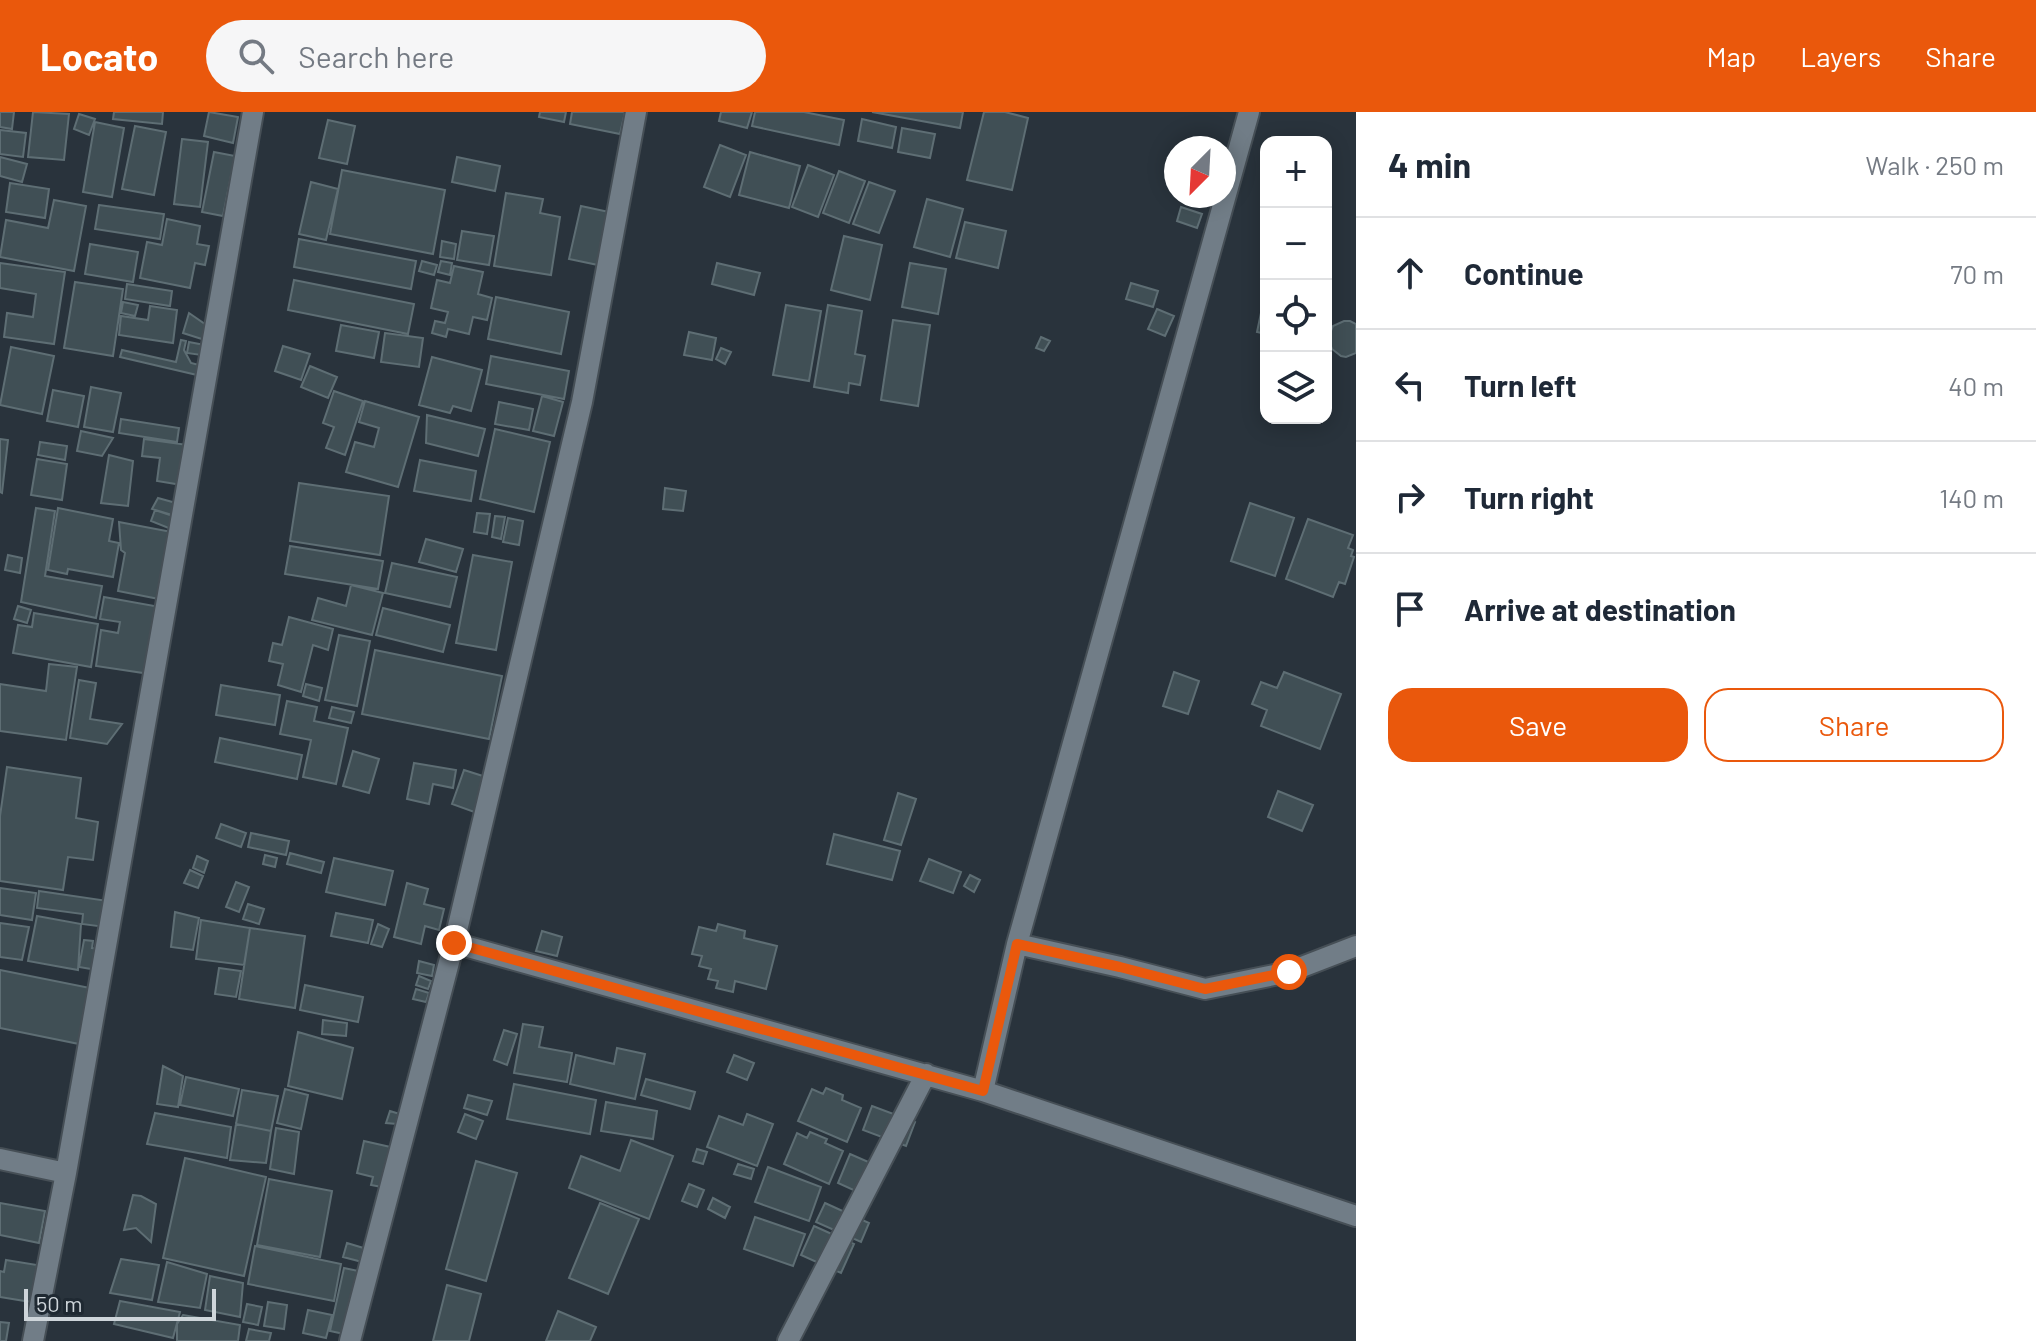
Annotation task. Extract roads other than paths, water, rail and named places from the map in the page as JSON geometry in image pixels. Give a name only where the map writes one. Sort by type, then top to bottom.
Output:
[{"type":"street","points":[[33,1341],[66,1173],[253,112]]},
{"type":"street","points":[[350,1341],[454,943],[582,402],[636,112]]},
{"type":"street","points":[[983,1091],[1017,944],[1249,112]]},
{"type":"street","points":[[454,943],[983,1091],[1356,1216]]},
{"type":"street","points":[[1017,944],[1205,989],[1289,972],[1356,946]]},
{"type":"street","points":[[788,1341],[926,1074]]},
{"type":"street","points":[[0,1159],[66,1173]]}]
